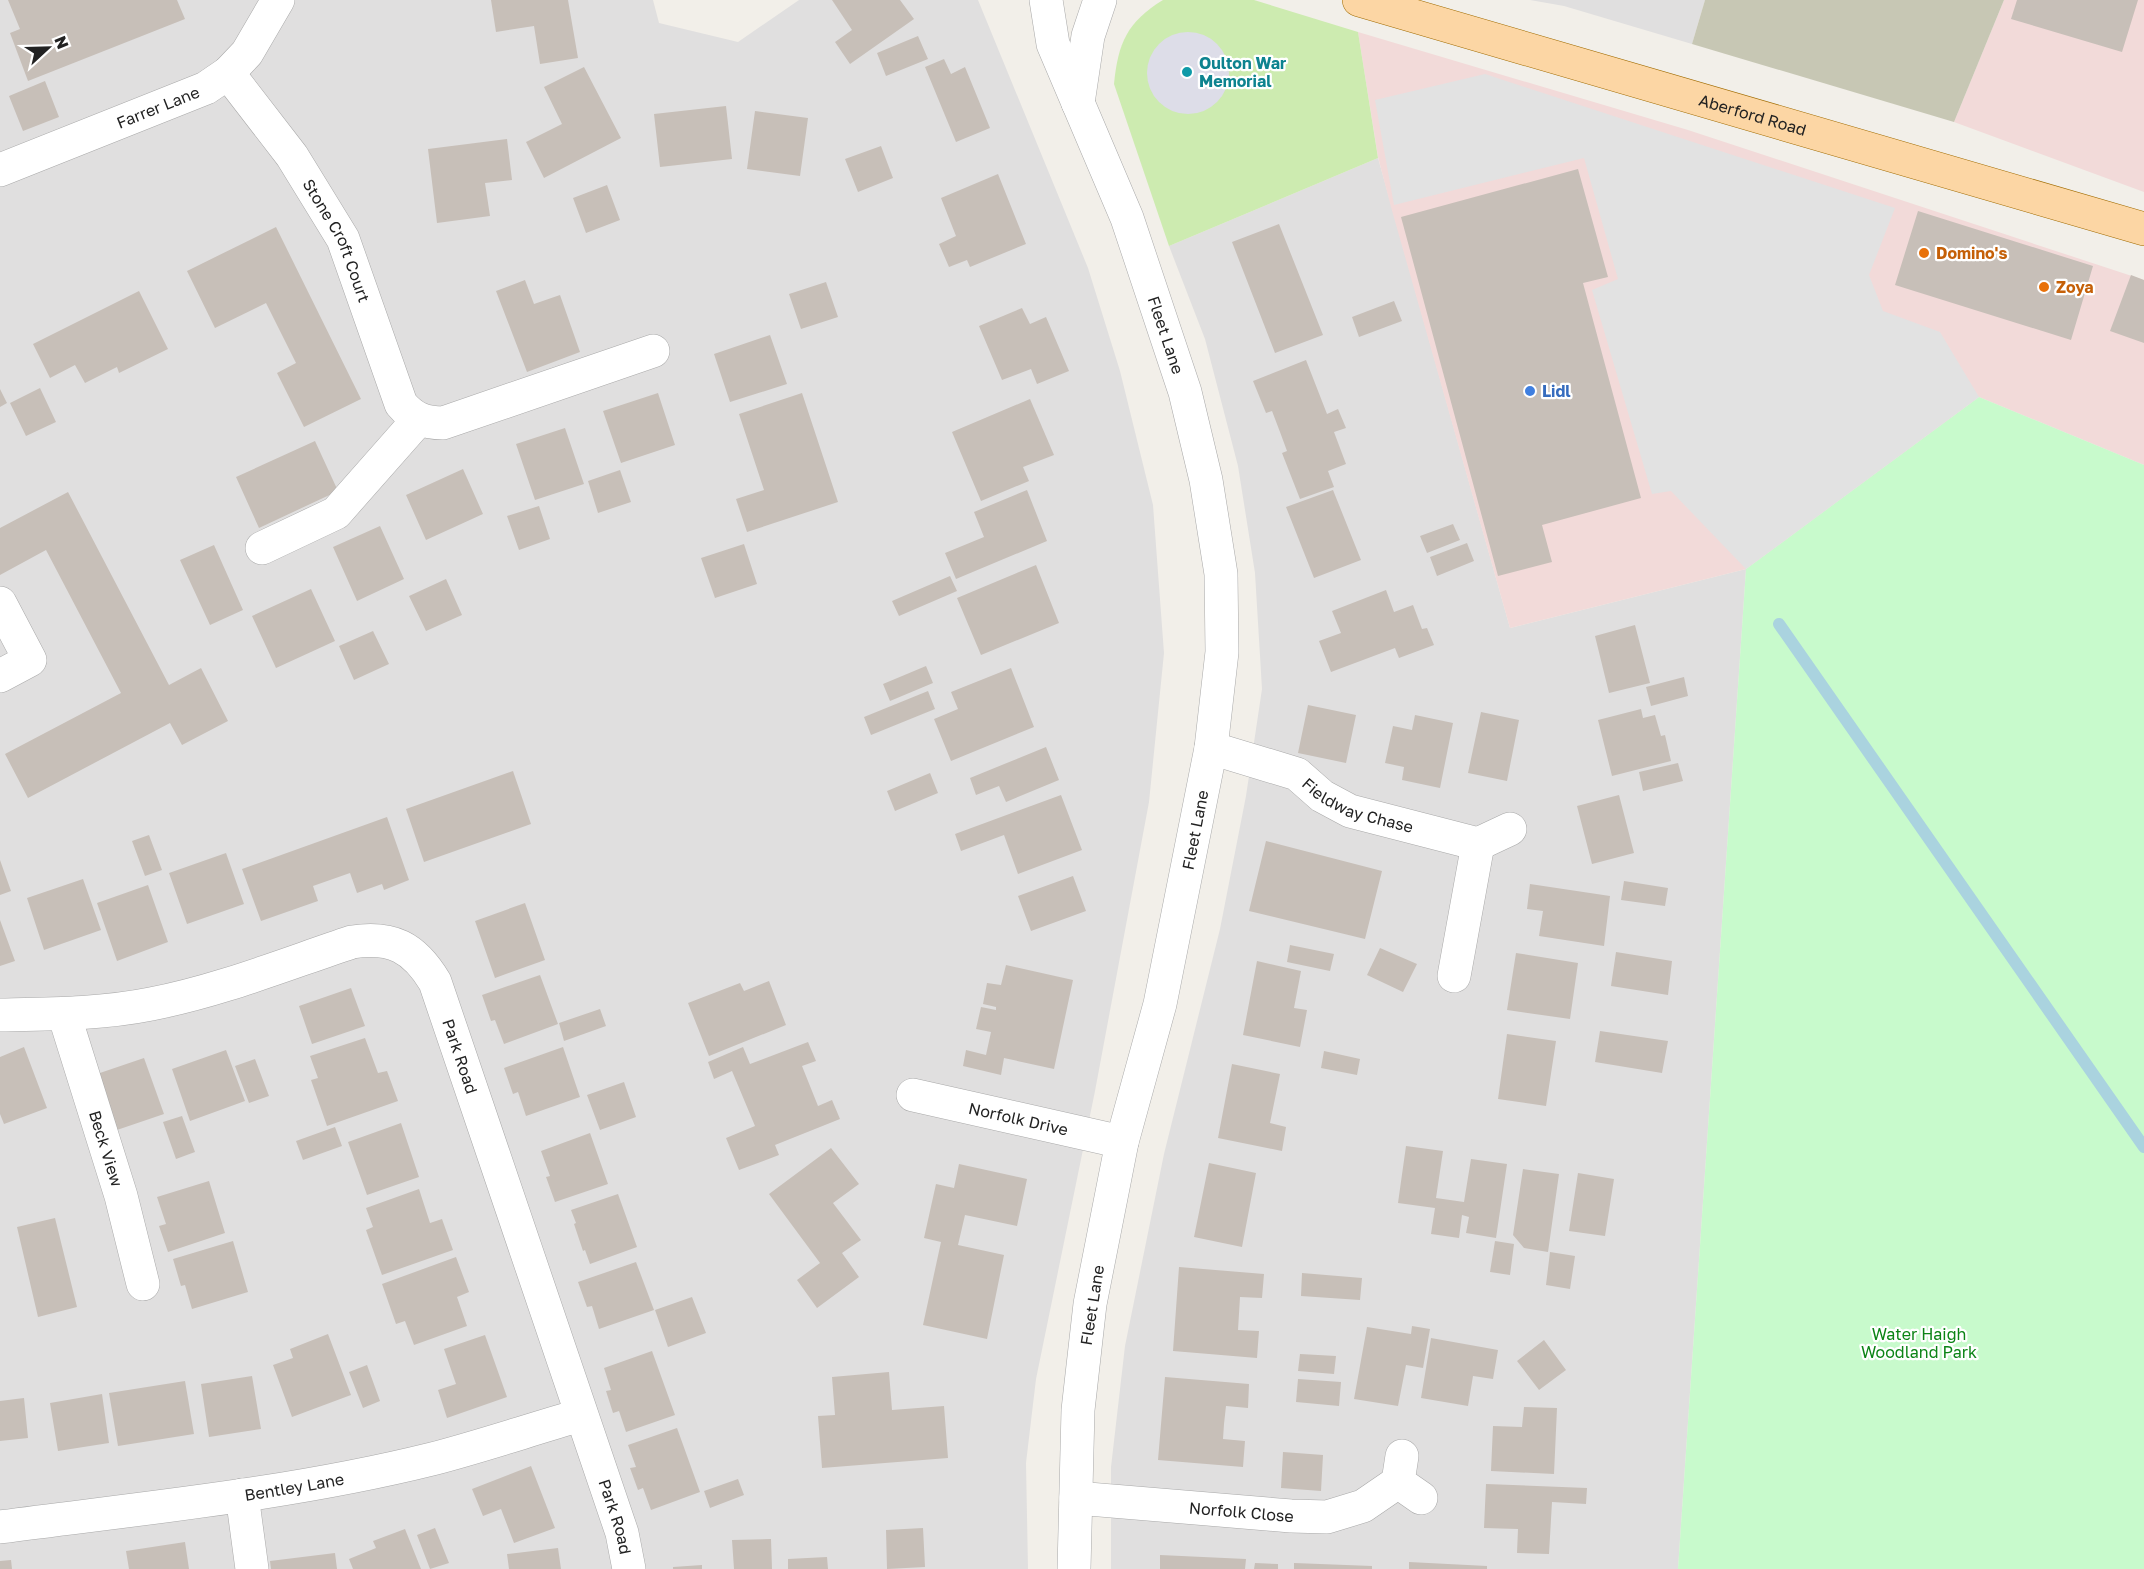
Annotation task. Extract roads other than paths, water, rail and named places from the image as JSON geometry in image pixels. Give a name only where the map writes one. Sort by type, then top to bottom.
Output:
[{"type":"main road","name":"Aberford Road","points":[[1359,0],[2144,229]]},
{"type":"street","name":"Farrer Lane","points":[[0,170],[206,88],[228,73],[247,53],[278,0]]},
{"type":"street","name":"Fleet Lane","points":[[1046,0],[1053,44],[1127,218],[1185,392],[1206,480],[1221,574],[1222,652],[1210,748],[1161,1004],[1122,1142],[1090,1304],[1078,1410],[1074,1569]]},
{"type":"street","points":[[1078,104],[1088,36],[1100,0]]},
{"type":"street","name":"Stone Croft Court","points":[[228,73],[292,156],[343,239],[398,398],[408,413],[418,420]]},
{"type":"street","points":[[262,548],[336,513],[418,420],[443,423],[653,351]]},
{"type":"street","points":[[0,603],[30,660],[0,676]]},
{"type":"street","name":"Fieldway Chase","points":[[1210,748],[1297,774],[1322,796],[1350,811],[1478,844]]},
{"type":"street","points":[[1454,976],[1478,844],[1510,829]]},
{"type":"street","name":"Park Road","points":[[0,1015],[64,1014],[150,1005],[196,994],[352,942],[372,939],[392,942],[410,951],[425,965],[435,982],[622,1533],[629,1569]]},
{"type":"street","name":"Beck View","points":[[64,1014],[121,1196],[143,1284]]},
{"type":"street","name":"Norfolk Drive","points":[[913,1095],[1122,1142]]},
{"type":"street","name":"Bentley Lane","points":[[0,1527],[242,1496],[433,1459],[581,1415]]},
{"type":"street","name":"Norfolk Close","points":[[1076,1498],[1327,1517],[1363,1506],[1407,1479]]},
{"type":"street","points":[[242,1496],[252,1569]]},
{"type":"waterway","points":[[1779,624],[2144,1147]]},
{"type":"place","name":"Oulton War Memorial","points":[[1187,72]]},
{"type":"place","name":"Domino's","points":[[1924,253]]},
{"type":"place","name":"Zoya","points":[[2044,287]]},
{"type":"place","name":"Lidl","points":[[1530,391]]},
{"type":"park label","name":"Water Haigh Woodland Park","points":[[1919,1343]]}]
